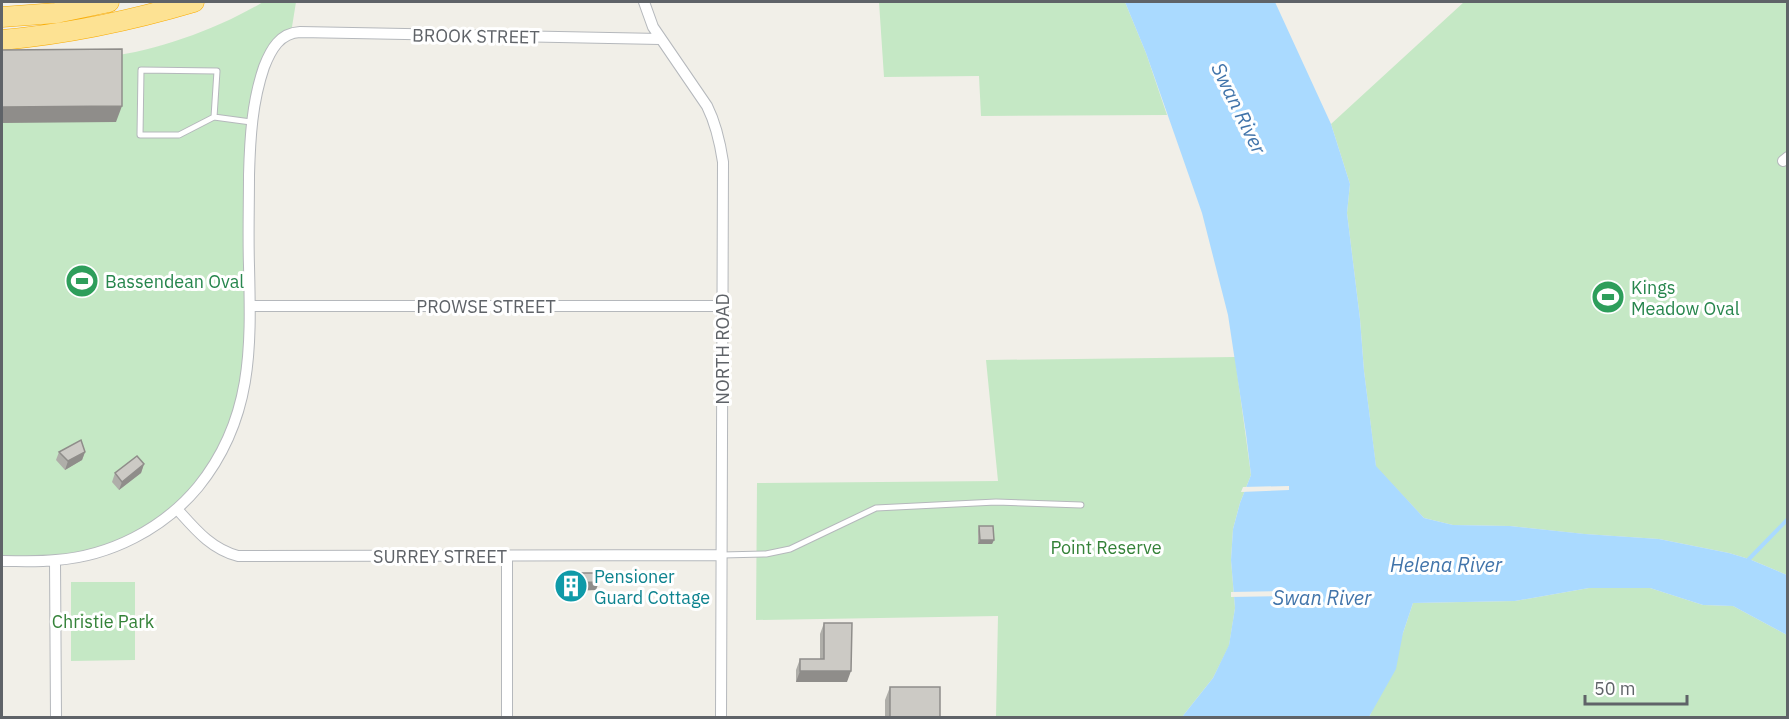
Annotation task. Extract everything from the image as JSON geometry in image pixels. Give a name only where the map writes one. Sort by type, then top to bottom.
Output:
[{"type":"highway","points":[[2,16],[56,13],[109,2]]},
{"type":"highway","points":[[2,40],[45,37],[106,25],[194,2]]},
{"type":"street","name":"NORTH ROAD","points":[[644,2],[660,39],[713,118],[723,162],[721,717]]},
{"type":"street","name":"BROOK STREET","points":[[251,122],[265,64],[275,45],[291,33],[660,39]]},
{"type":"street","points":[[2,561],[55,561],[76,558],[124,543],[177,509],[206,477],[235,422],[246,378],[250,306],[251,122]]},
{"type":"street","name":"PROWSE STREET","points":[[250,306],[722,306]]},
{"type":"street","name":"SURREY STREET","points":[[177,509],[217,549],[238,556],[722,555]]},
{"type":"street","points":[[507,556],[507,717]]},
{"type":"street","points":[[55,561],[56,717]]},
{"type":"lane","points":[[214,117],[217,71],[141,70],[140,135],[179,135],[214,117],[251,122]]},
{"type":"lane","points":[[722,555],[778,553],[876,508],[996,502],[1081,505]]},
{"type":"green space","points":[[263,2],[296,2],[291,33],[280,40],[256,97],[249,351],[228,438],[177,509],[95,553],[2,561],[2,61],[107,57],[127,54],[188,37],[227,21]]},
{"type":"green space","points":[[879,2],[1125,2],[1146,53],[1167,115],[981,116],[979,76],[884,77]]},
{"type":"green space","points":[[1464,2],[1787,2],[1787,575],[1729,553],[1659,539],[1510,526],[1453,525],[1424,518],[1376,467],[1347,213],[1350,184],[1331,124]]},
{"type":"green space","name":"Point Reserve","points":[[1235,357],[1251,475],[1233,529],[1231,560],[1235,608],[1229,646],[1213,678],[1182,717],[996,717],[998,616],[756,620],[757,483],[998,481],[986,360]]},
{"type":"green space","name":"Christie Park","points":[[71,582],[135,582],[135,660],[71,661]]},
{"type":"green space","points":[[1589,588],[1650,588],[1703,605],[1733,606],[1787,635],[1787,717],[1369,718],[1413,603],[1515,601]]},
{"type":"water","name":"Swan River","points":[[1125,2],[1275,2],[1331,124],[1350,184],[1347,213],[1376,466],[1424,518],[1453,525],[1510,526],[1659,539],[1749,559],[1787,575],[1787,635],[1733,606],[1703,605],[1650,588],[1589,588],[1515,601],[1413,603],[1403,633],[1396,669],[1369,717],[1182,717],[1213,678],[1229,645],[1235,608],[1231,560],[1233,529],[1251,475],[1228,315],[1202,213],[1146,53]]},
{"type":"pier","points":[[1289,486],[1289,490],[1241,492],[1243,487]]},
{"type":"pier","points":[[1283,591],[1283,596],[1231,597],[1231,592]]},
{"type":"building","points":[[122,49],[122,106],[2,107],[2,50]]},
{"type":"building","points":[[81,440],[85,452],[68,461],[59,452]]},
{"type":"building","points":[[137,456],[144,464],[122,482],[115,473]]},
{"type":"building","points":[[979,526],[993,526],[994,540],[980,540]]},
{"type":"building","points":[[564,573],[599,573],[599,582],[564,583]]},
{"type":"building","points":[[824,623],[852,623],[851,671],[800,671],[800,659],[824,659]]},
{"type":"building","points":[[890,687],[940,687],[940,717],[890,717]]},
{"type":"waterway","points":[[1749,559],[1788,519]]},
{"type":"place","name":"Bassendean Oval","points":[[82,281]]},
{"type":"place","name":"Kings Meadow Oval","points":[[1608,297]]},
{"type":"place","name":"Pensioner Guard Cottage","points":[[571,586]]},
{"type":"water label","name":"Helena River","points":[[1446,564]]}]
